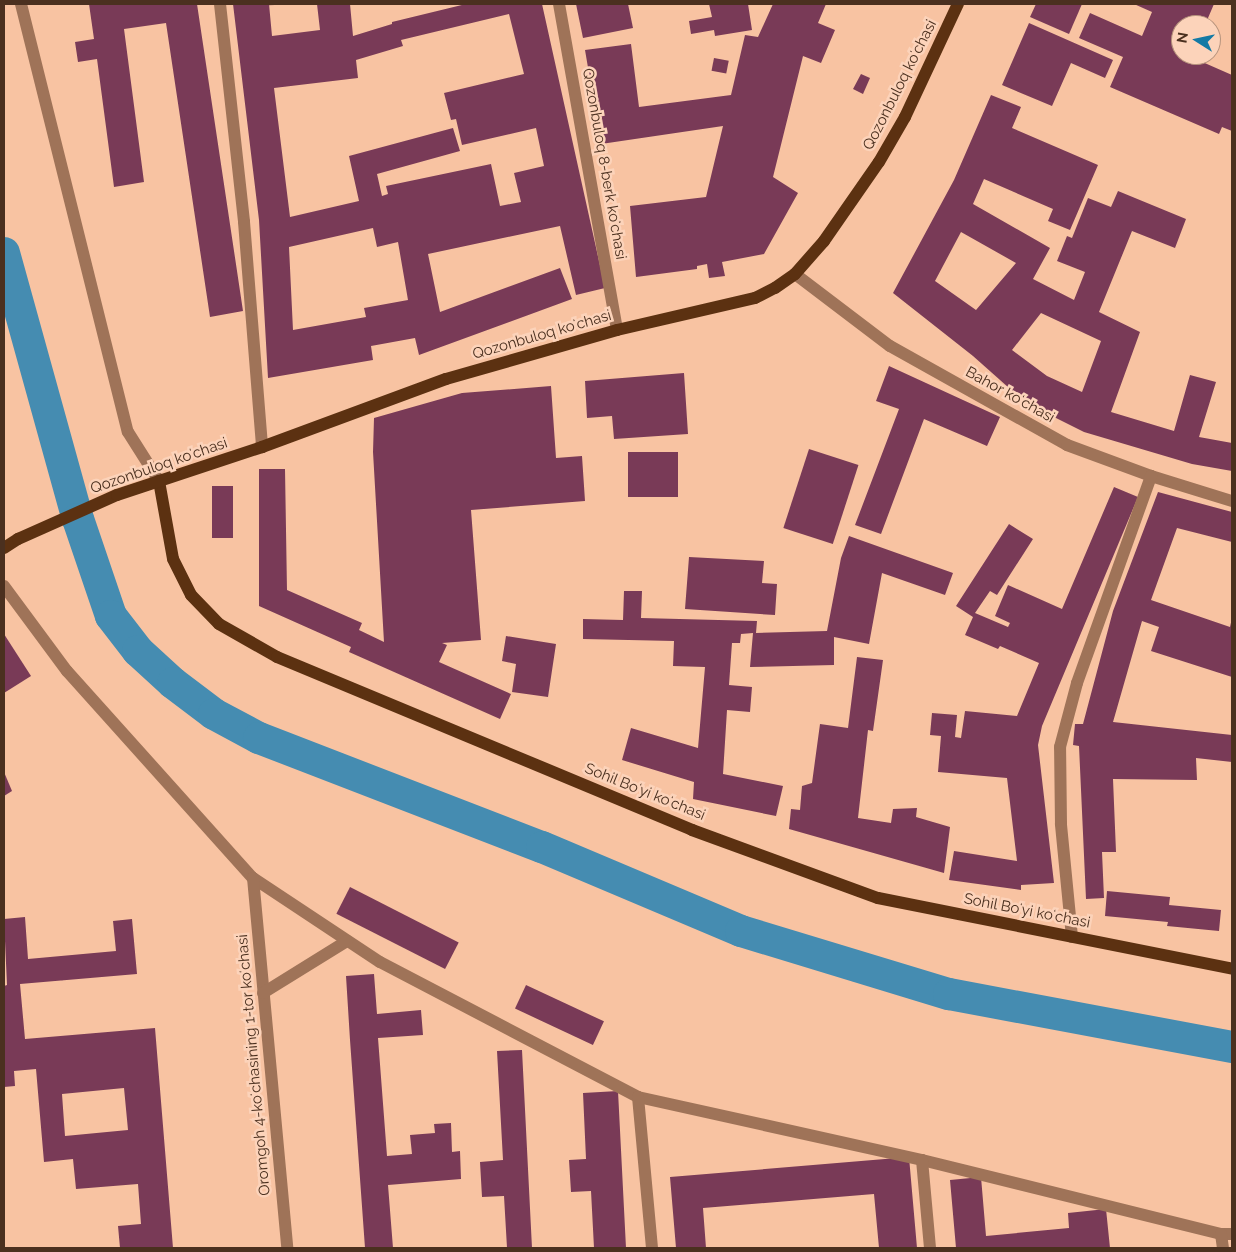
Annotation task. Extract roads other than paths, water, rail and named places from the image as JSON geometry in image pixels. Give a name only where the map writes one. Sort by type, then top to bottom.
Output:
[{"type":"main road","name":"Qozonbuloq koʻchasi","points":[[4,548],[18,539],[117,496],[262,447],[446,378],[617,330],[755,298],[775,288],[795,274],[824,241],[878,162],[905,117],[958,4]]},
{"type":"main road","name":"Sohil Boʻyi koʻchasi","points":[[159,481],[173,559],[191,595],[219,624],[277,658],[692,830],[878,898],[1232,970]]},
{"type":"street","points":[[21,4],[128,432],[159,481]]},
{"type":"street","points":[[220,4],[244,222],[262,447]]},
{"type":"street","name":"Qozonbuloq 8-berk koʻchasi","points":[[559,4],[617,330]]},
{"type":"street","name":"Bahor koʻchasi","points":[[795,274],[890,346],[1067,445],[1151,476],[1232,500]]},
{"type":"street","points":[[1072,937],[1061,824],[1060,747],[1077,683],[1151,476]]},
{"type":"street","points":[[4,586],[67,671],[252,878],[380,962],[638,1097],[922,1160],[1227,1234],[1223,1248]]},
{"type":"street","name":"Oromgoh 4-koʻchasining 1-tor koʻchasi","points":[[252,878],[287,1248]]},
{"type":"street","points":[[263,994],[347,941]]},
{"type":"street","points":[[638,1097],[652,1248]]},
{"type":"street","points":[[922,1160],[930,1248]]},
{"type":"waterway","points":[[4,253],[78,519],[111,616],[138,651],[173,683],[214,714],[259,738],[542,847],[741,931],[949,994],[1232,1047]]}]
